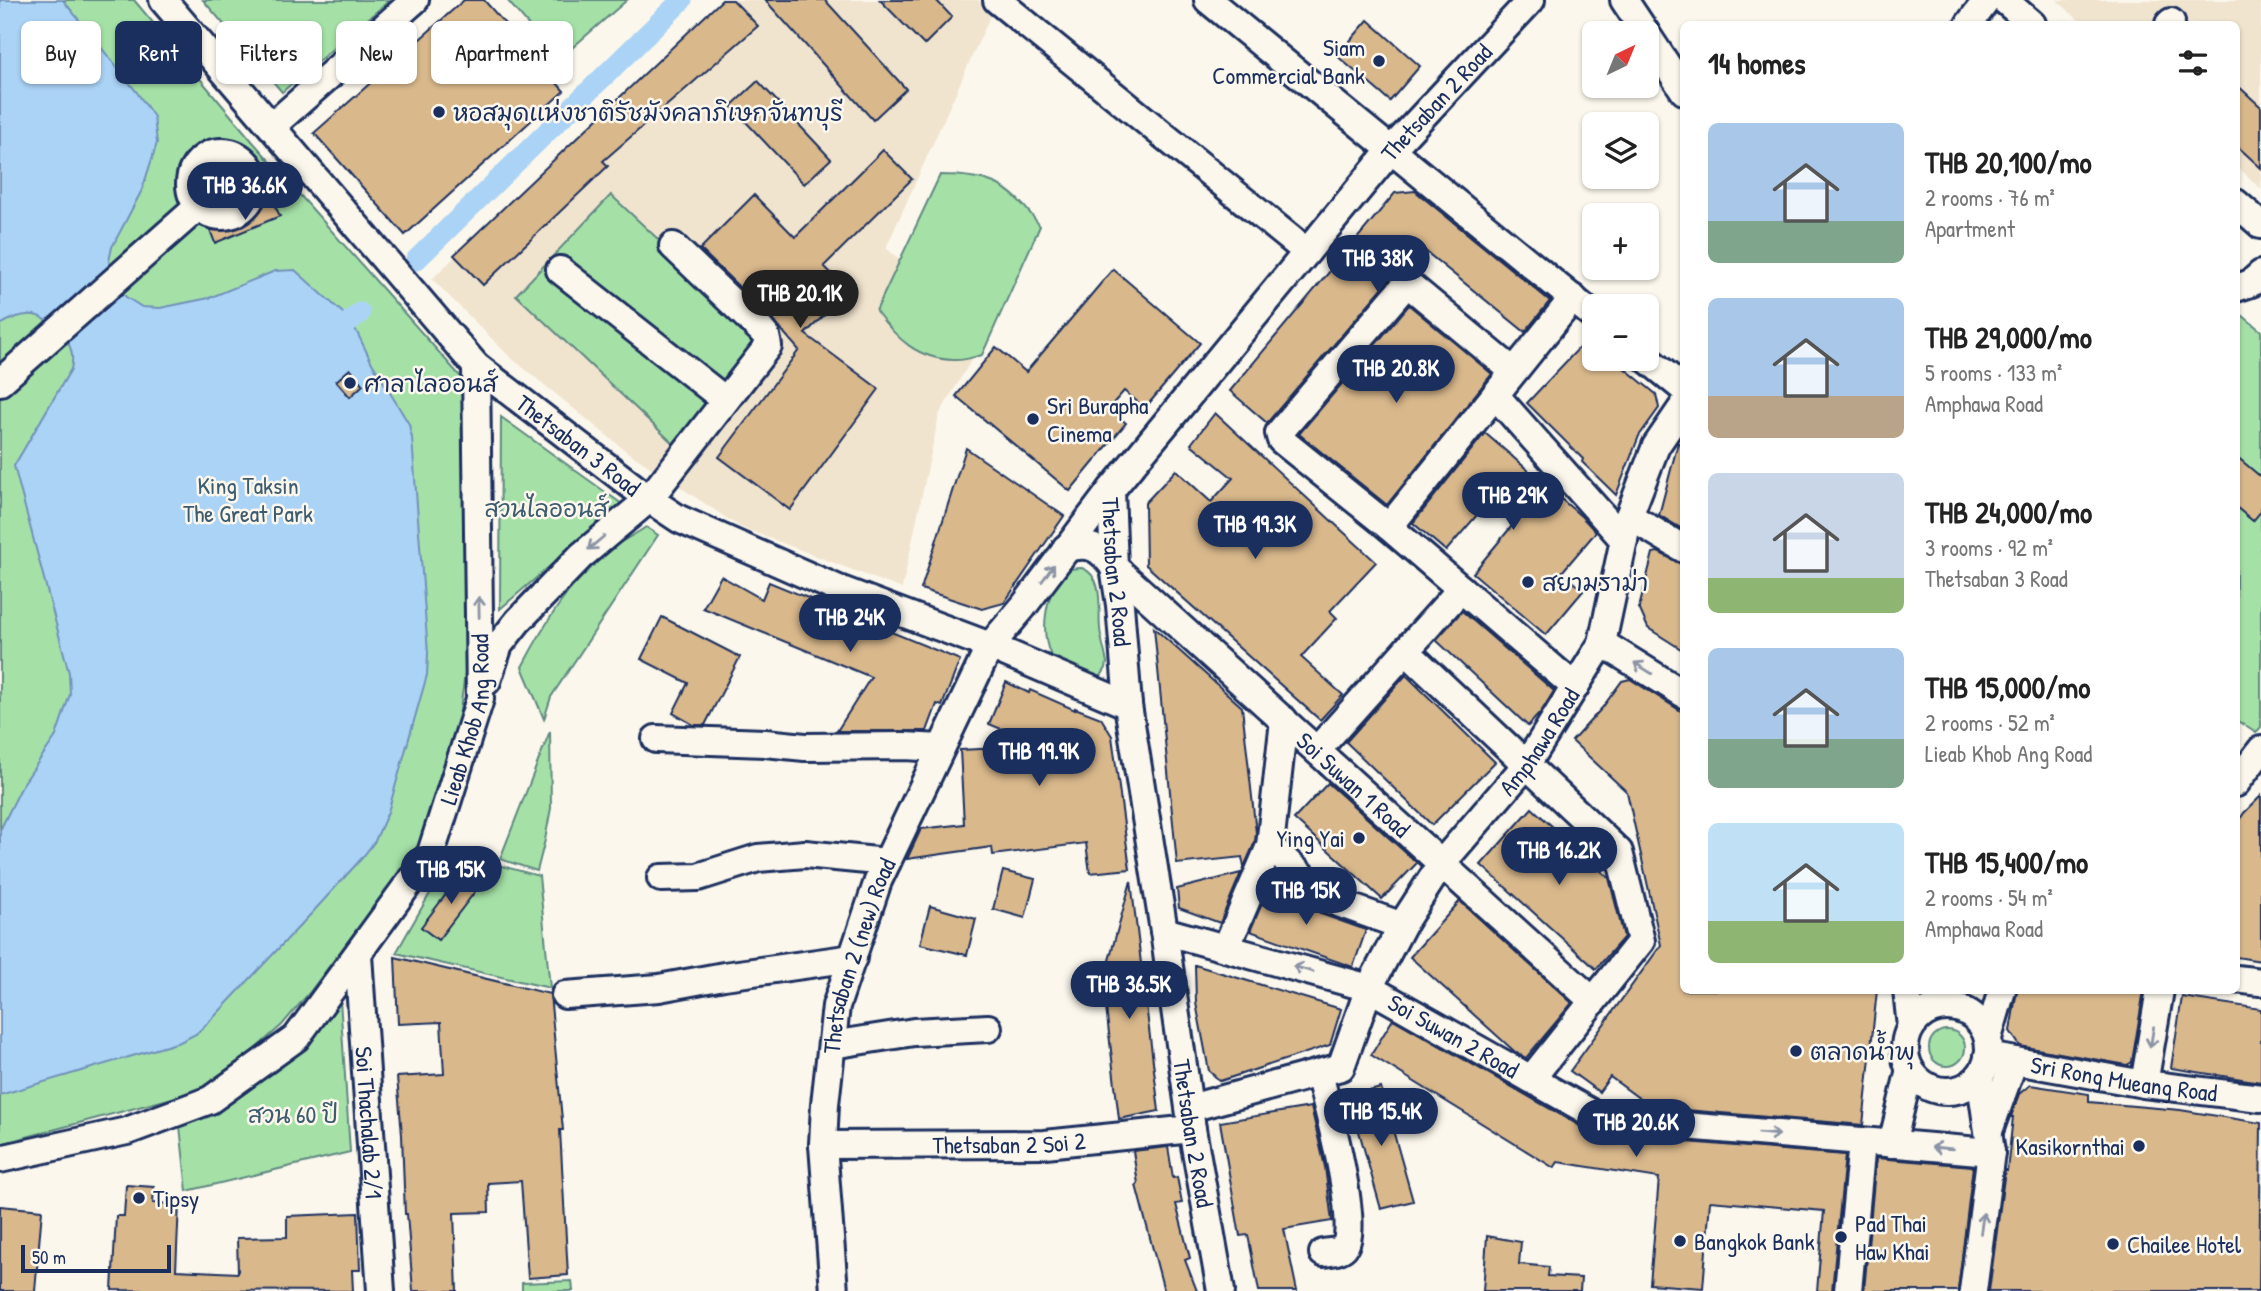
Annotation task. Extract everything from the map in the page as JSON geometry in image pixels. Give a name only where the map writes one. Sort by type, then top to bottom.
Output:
[{"type":"street","name":"Thetsaban 3 Road","points":[[163,0],[476,366],[649,499],[679,519],[836,588],[990,646],[1128,705]]},
{"type":"street","points":[[247,164],[277,131],[415,0]]},
{"type":"street","points":[[997,0],[1307,252]]},
{"type":"street","points":[[1208,0],[1582,306]]},
{"type":"street","name":"Thetsaban 2 Road","points":[[1221,1291],[1191,1118],[1128,705],[1114,567],[1111,490],[1391,150],[1531,0]]},
{"type":"street","points":[[1624,0],[1638,21]]},
{"type":"street","points":[[1971,21],[1987,0]]},
{"type":"street","points":[[2004,0],[2028,21]]},
{"type":"street","points":[[1659,51],[1680,78]]},
{"type":"street","points":[[223,152],[239,156],[247,164],[254,184],[250,200],[245,207],[230,215],[222,215],[206,211],[199,206],[191,187],[191,177],[198,162],[208,155],[223,152]]},
{"type":"street","points":[[0,382],[199,206]]},
{"type":"street","points":[[2240,207],[2261,225]]},
{"type":"street","points":[[480,699],[499,645],[518,621],[581,556],[649,499],[768,346],[766,336],[673,246]]},
{"type":"street","points":[[560,270],[725,400]]},
{"type":"street","points":[[2240,287],[2251,283],[2261,274]]},
{"type":"street","points":[[1513,371],[1408,283],[1279,433],[1281,440],[1389,527],[1576,687]]},
{"type":"street","points":[[1389,527],[1573,298]]},
{"type":"street","name":"Lieab Khob Ang Road","points":[[0,1159],[127,1131],[210,1100],[296,1038],[431,853],[480,699],[476,366]]},
{"type":"street","points":[[1659,369],[1680,386]]},
{"type":"street","points":[[1495,395],[1626,528],[1680,548]]},
{"type":"street","name":"Amphawa Road","points":[[1191,1118],[1341,1067],[1369,988],[1404,922],[1442,863],[1527,764],[1602,643],[1626,528],[1656,446],[1680,411]]},
{"type":"street","points":[[1049,671],[1030,653],[1021,638],[1019,620],[1023,607],[1111,490]]},
{"type":"street","points":[[1066,548],[1082,544],[1092,547],[1100,551],[1114,567]]},
{"type":"street","name":"Soi Suwan 1 Road","points":[[1114,567],[1593,1001]]},
{"type":"street","points":[[1317,750],[1461,589]]},
{"type":"street","name":"Thetsaban 2 (new) Road","points":[[834,1291],[823,1145],[836,1006],[887,862],[990,646],[1023,607]]},
{"type":"street","points":[[1602,643],[1680,692]]},
{"type":"street","points":[[1406,651],[1619,852],[1641,941],[1531,1079]]},
{"type":"street","points":[[1087,687],[1112,680],[1119,673],[1124,659]]},
{"type":"street","points":[[1226,948],[1270,846],[1284,720]]},
{"type":"street","points":[[656,738],[805,747],[941,748]]},
{"type":"street","points":[[2240,776],[2254,751]]},
{"type":"street","points":[[1270,846],[1326,899],[1397,924],[1404,922]]},
{"type":"street","points":[[661,878],[698,877],[758,858],[805,854],[887,862]]},
{"type":"street","name":"Soi Suwan 2 Road","points":[[1164,931],[1369,988],[1602,1119],[1892,1144],[1990,1142]]},
{"type":"street","name":"Soi Thachalab 2/1","points":[[358,955],[381,1291]]},
{"type":"street","points":[[565,995],[659,988],[853,958]]},
{"type":"street","points":[[2240,979],[2261,982]]},
{"type":"street","points":[[1907,994],[1910,1027]]},
{"type":"street","points":[[1973,1291],[1990,1142],[1985,1057],[1983,1026],[1961,1009],[1947,1006],[1920,1016],[1910,1027],[1905,1041],[1905,1055],[1910,1069],[1925,1084],[1944,1091],[1970,1085],[1985,1057],[2001,994]]},
{"type":"street","points":[[2144,1084],[2159,994]]},
{"type":"street","points":[[832,1045],[914,1032],[988,1028]]},
{"type":"street","name":"Sri Rong Mueang Road","points":[[1985,1057],[2144,1084],[2261,1098]]},
{"type":"street","points":[[1990,1142],[2014,1061]]},
{"type":"street","points":[[1892,1144],[1910,1069]]},
{"type":"street","points":[[1320,1074],[1337,1142],[1348,1225],[1344,1246],[1323,1253]]},
{"type":"street","name":"Thetsaban 2 Soi 2","points":[[823,1145],[1045,1144],[1191,1118]]},
{"type":"street","points":[[1848,1291],[1862,1142]]},
{"type":"shaded area","points":[[722,0],[978,0],[992,12],[886,248],[986,335],[939,415],[902,589],[740,527],[626,451],[510,357],[432,279]]},
{"type":"shaded area","points":[[2057,0],[2261,0],[2261,189],[2240,169],[2240,21],[2080,21]]},
{"type":"green space","name":"King Taksin The Great Park","points":[[0,0],[134,0],[152,21],[115,21],[115,84],[202,84],[202,81],[467,384],[468,652],[459,717],[424,841],[282,1025],[237,1065],[195,1092],[0,1144]]},
{"type":"green space","points":[[203,0],[390,0],[365,21],[336,21],[336,46],[322,58],[322,21],[221,21]]},
{"type":"green space","points":[[507,0],[627,0],[573,47],[573,21],[525,21]]},
{"type":"green space","points":[[275,84],[291,84],[282,92]]},
{"type":"green space","points":[[940,175],[973,177],[998,185],[1019,200],[1040,226],[982,355],[961,360],[929,356],[909,346],[876,311]]},
{"type":"green space","points":[[611,195],[775,349],[679,449],[516,295]]},
{"type":"green space","points":[[2240,313],[2261,331],[2261,727],[2256,733],[2240,723]]},
{"type":"green space","name":"สวนไลออนส์","points":[[501,417],[622,504],[500,609]]},
{"type":"green space","points":[[646,527],[658,535],[551,697],[544,719],[522,667],[548,621],[580,578],[610,549]]},
{"type":"green space","points":[[1082,568],[1094,579],[1099,594],[1100,629],[1107,663],[1101,676],[1082,674],[1059,664],[1050,653],[1046,641],[1046,612],[1055,586],[1071,569]]},
{"type":"green space","points":[[550,731],[551,808],[537,871],[500,859]]},
{"type":"green space","points":[[453,853],[539,876],[550,988],[396,953]]},
{"type":"green space","name":"สวน 60 ปี","points":[[340,999],[350,1152],[187,1191],[180,1126],[216,1111]]},
{"type":"green space","points":[[1947,1030],[1960,1035],[1965,1048],[1960,1061],[1947,1066],[1934,1061],[1929,1048],[1934,1035]]},
{"type":"green space","points":[[572,1281],[573,1291],[522,1291],[522,1283]]},
{"type":"water","name":"King Taksin The Great Park","points":[[0,0],[63,0],[80,21],[21,21],[21,84],[101,84],[101,47],[115,65],[115,84],[130,84],[154,117],[157,143],[142,190],[112,247],[109,261],[113,282],[126,297],[142,307],[160,308],[209,298],[275,271],[295,270],[351,320],[372,363],[409,424],[428,653],[427,675],[388,812],[375,841],[215,1016],[196,1034],[180,1042],[0,1095],[0,830],[23,784],[56,736],[70,694],[69,673],[14,466],[71,369],[72,354],[64,337],[41,317],[23,316],[0,325]]},
{"type":"building","name":"หอสมุดแห่งชาติรัชมังคลาภิเษกจันทบุรี","points":[[464,0],[484,0],[502,21],[440,21]]},
{"type":"building","points":[[722,0],[733,0],[758,26],[603,161],[608,166],[483,285],[454,255]]},
{"type":"building","points":[[765,0],[825,0],[906,89],[873,120]]},
{"type":"building","points":[[880,0],[936,0],[952,17],[924,45]]},
{"type":"building","name":"Siam Commercial Bank","points":[[1368,20],[1420,66],[1390,101],[1337,56]]},
{"type":"building","name":"หอสมุดแห่งชาติรัชมังคลาภิเษกจันทบุรี","points":[[431,29],[431,84],[558,84],[564,91],[405,235],[314,133],[369,84],[417,84],[417,42]]},
{"type":"building","points":[[758,81],[831,159],[804,184],[731,106]]},
{"type":"building","points":[[2240,88],[2261,107],[2261,168],[2240,149]]},
{"type":"building","points":[[883,150],[912,179],[824,266],[849,291],[805,334],[879,389],[790,510],[719,457],[799,350],[772,319],[700,249],[754,195],[795,237]]},
{"type":"building","points":[[1415,191],[1550,301],[1525,332],[1409,238],[1387,266],[1395,273],[1267,423],[1230,391],[1395,193]]},
{"type":"building","points":[[272,200],[280,216],[215,243],[209,227],[240,216]]},
{"type":"building","points":[[1113,269],[1200,343],[1145,408],[1124,391],[1109,408],[1126,423],[1070,491],[956,396],[996,347],[1026,372]]},
{"type":"building","points":[[1409,305],[1492,374],[1387,505],[1299,434]]},
{"type":"building","points":[[1582,345],[1582,371],[1628,371],[1656,394],[1659,408],[1639,436],[1616,495],[1527,403]]},
{"type":"building","name":"ศาลาไลออนส์","points":[[350,369],[363,385],[350,397],[336,381]]},
{"type":"building","points":[[1215,413],[1376,562],[1330,611],[1337,618],[1301,657],[1343,695],[1320,720],[1146,565],[1145,503],[1176,470],[1211,502],[1233,478],[1191,444]]},
{"type":"building","points":[[1485,433],[1596,532],[1562,572],[1583,591],[1546,635],[1473,573],[1521,515],[1496,493],[1446,551],[1413,523]]},
{"type":"building","points":[[1678,443],[1680,443],[1680,528],[1659,515]]},
{"type":"building","points":[[966,448],[1064,516],[1004,603],[982,609],[921,589]]},
{"type":"building","points":[[2240,459],[2261,477],[2261,511],[2253,521],[2240,510]]},
{"type":"building","points":[[1658,552],[1680,563],[1680,648],[1648,628],[1639,608],[1653,553]]},
{"type":"building","points":[[721,576],[762,599],[769,582],[960,660],[942,706],[937,704],[927,731],[837,731],[871,677],[703,608]]},
{"type":"building","points":[[1462,611],[1554,691],[1528,726],[1436,640]]},
{"type":"building","points":[[662,617],[740,657],[705,725],[694,725],[673,713],[688,683],[641,659]]},
{"type":"building","points":[[1154,628],[1242,707],[1256,833],[1244,867],[1242,857],[1177,864]]},
{"type":"building","points":[[1406,675],[1495,762],[1432,825],[1346,742]]},
{"type":"building","points":[[1630,679],[1680,710],[1680,994],[1877,994],[1863,1125],[1651,1107],[1610,1077],[1599,1092],[1570,1071],[1661,945],[1627,792],[1572,741],[1622,681]]},
{"type":"building","points":[[1006,682],[1029,693],[1030,690],[1101,718],[1112,736],[1130,869],[1090,873],[1086,843],[993,855],[992,847],[907,859],[921,829],[964,824],[960,750],[1043,746],[989,724]]},
{"type":"building","name":"Ying Yai","points":[[1328,783],[1417,863],[1382,899],[1294,819]]},
{"type":"building","points":[[2261,796],[2261,961],[2240,958],[2240,819]]},
{"type":"building","points":[[1532,808],[1609,878],[1624,937],[1596,969],[1481,865]]},
{"type":"building","points":[[464,871],[480,885],[438,940],[421,927]]},
{"type":"building","points":[[1003,871],[1035,879],[1025,918],[993,909]]},
{"type":"building","points":[[1241,873],[1220,923],[1179,908],[1177,889]]},
{"type":"building","points":[[1131,881],[1159,1111],[1119,1119],[1103,982]]},
{"type":"building","points":[[1271,883],[1296,892],[1321,914],[1366,930],[1353,967],[1250,931]]},
{"type":"building","points":[[1460,901],[1572,1003],[1526,1058],[1514,1051],[1410,957]]},
{"type":"building","points":[[930,906],[976,919],[967,955],[920,944]]},
{"type":"building","points":[[395,957],[550,994],[563,1130],[560,1130],[568,1275],[528,1278],[521,1181],[488,1183],[489,1212],[454,1213],[457,1291],[413,1291],[405,1214],[397,1077],[444,1074],[441,1022],[398,1024]]},
{"type":"building","points":[[1195,965],[1341,1009],[1330,1045],[1220,1081],[1209,1071],[1196,1003]]},
{"type":"building","points":[[2016,994],[2143,994],[2132,1062],[2127,1065],[2020,1046],[2010,1031]]},
{"type":"building","points":[[2182,997],[2261,1009],[2261,1082],[2171,1068]]},
{"type":"building","points":[[1393,1019],[1600,1135],[1845,1155],[1832,1291],[1817,1291],[1824,1211],[1710,1201],[1703,1288],[1650,1284],[1659,1178],[1558,1162],[1554,1168],[1371,1055]]},
{"type":"building","points":[[2030,1085],[2089,1094],[2089,1102],[2180,1110],[2261,1123],[2259,1291],[1989,1291],[2005,1170],[2007,1171],[2011,1117],[2019,1094]]},
{"type":"building","points":[[1381,1088],[1413,1201],[1381,1209],[1349,1096]]},
{"type":"building","points":[[1311,1107],[1325,1167],[1332,1221],[1284,1229],[1297,1291],[1259,1291],[1248,1235],[1240,1236],[1220,1122]]},
{"type":"building","points":[[1168,1147],[1173,1178],[1177,1177],[1182,1203],[1176,1204],[1190,1258],[1185,1260],[1197,1291],[1164,1291],[1136,1185],[1133,1151]]},
{"type":"building","points":[[1876,1158],[1973,1166],[1958,1291],[1864,1291]]},
{"type":"building","points":[[126,1185],[154,1187],[153,1203],[179,1204],[176,1270],[238,1273],[237,1238],[287,1237],[287,1216],[358,1213],[360,1270],[352,1270],[353,1291],[112,1290],[116,1216],[124,1216]]},
{"type":"building","points":[[0,1206],[42,1210],[35,1291],[0,1291]]},
{"type":"building","points":[[1487,1236],[1521,1242],[1519,1264],[1549,1267],[1548,1276],[1581,1278],[1580,1291],[1483,1291]]},
{"type":"waterway","points":[[416,260],[682,0]]},
{"type":"waterway","points":[[351,320],[360,313]]},
{"type":"place","name":"Siam Commercial Bank","points":[[1379,61]]},
{"type":"place","name":"หอสมุดแห่งชาติรัชมังคลาภิเษกจันทบุรี","points":[[439,112]]},
{"type":"place","name":"ศาลาไลออนส์","points":[[350,383]]},
{"type":"place","name":"Sri Burapha Cinema","points":[[1033,419]]},
{"type":"place","name":"สยามราม่า","points":[[1528,582]]},
{"type":"place","name":"Ying Yai","points":[[1359,838]]},
{"type":"place","name":"ตลาดน้ำพุ","points":[[1796,1051]]},
{"type":"place","name":"Kasikornthai","points":[[2139,1146]]},
{"type":"place","name":"Tipsy","points":[[139,1198]]},
{"type":"place","name":"Pad Thai Haw Khai","points":[[1841,1237]]},
{"type":"place","name":"Bangkok Bank","points":[[1680,1241]]},
{"type":"place","name":"Chailee Hotel","points":[[2113,1244]]}]
